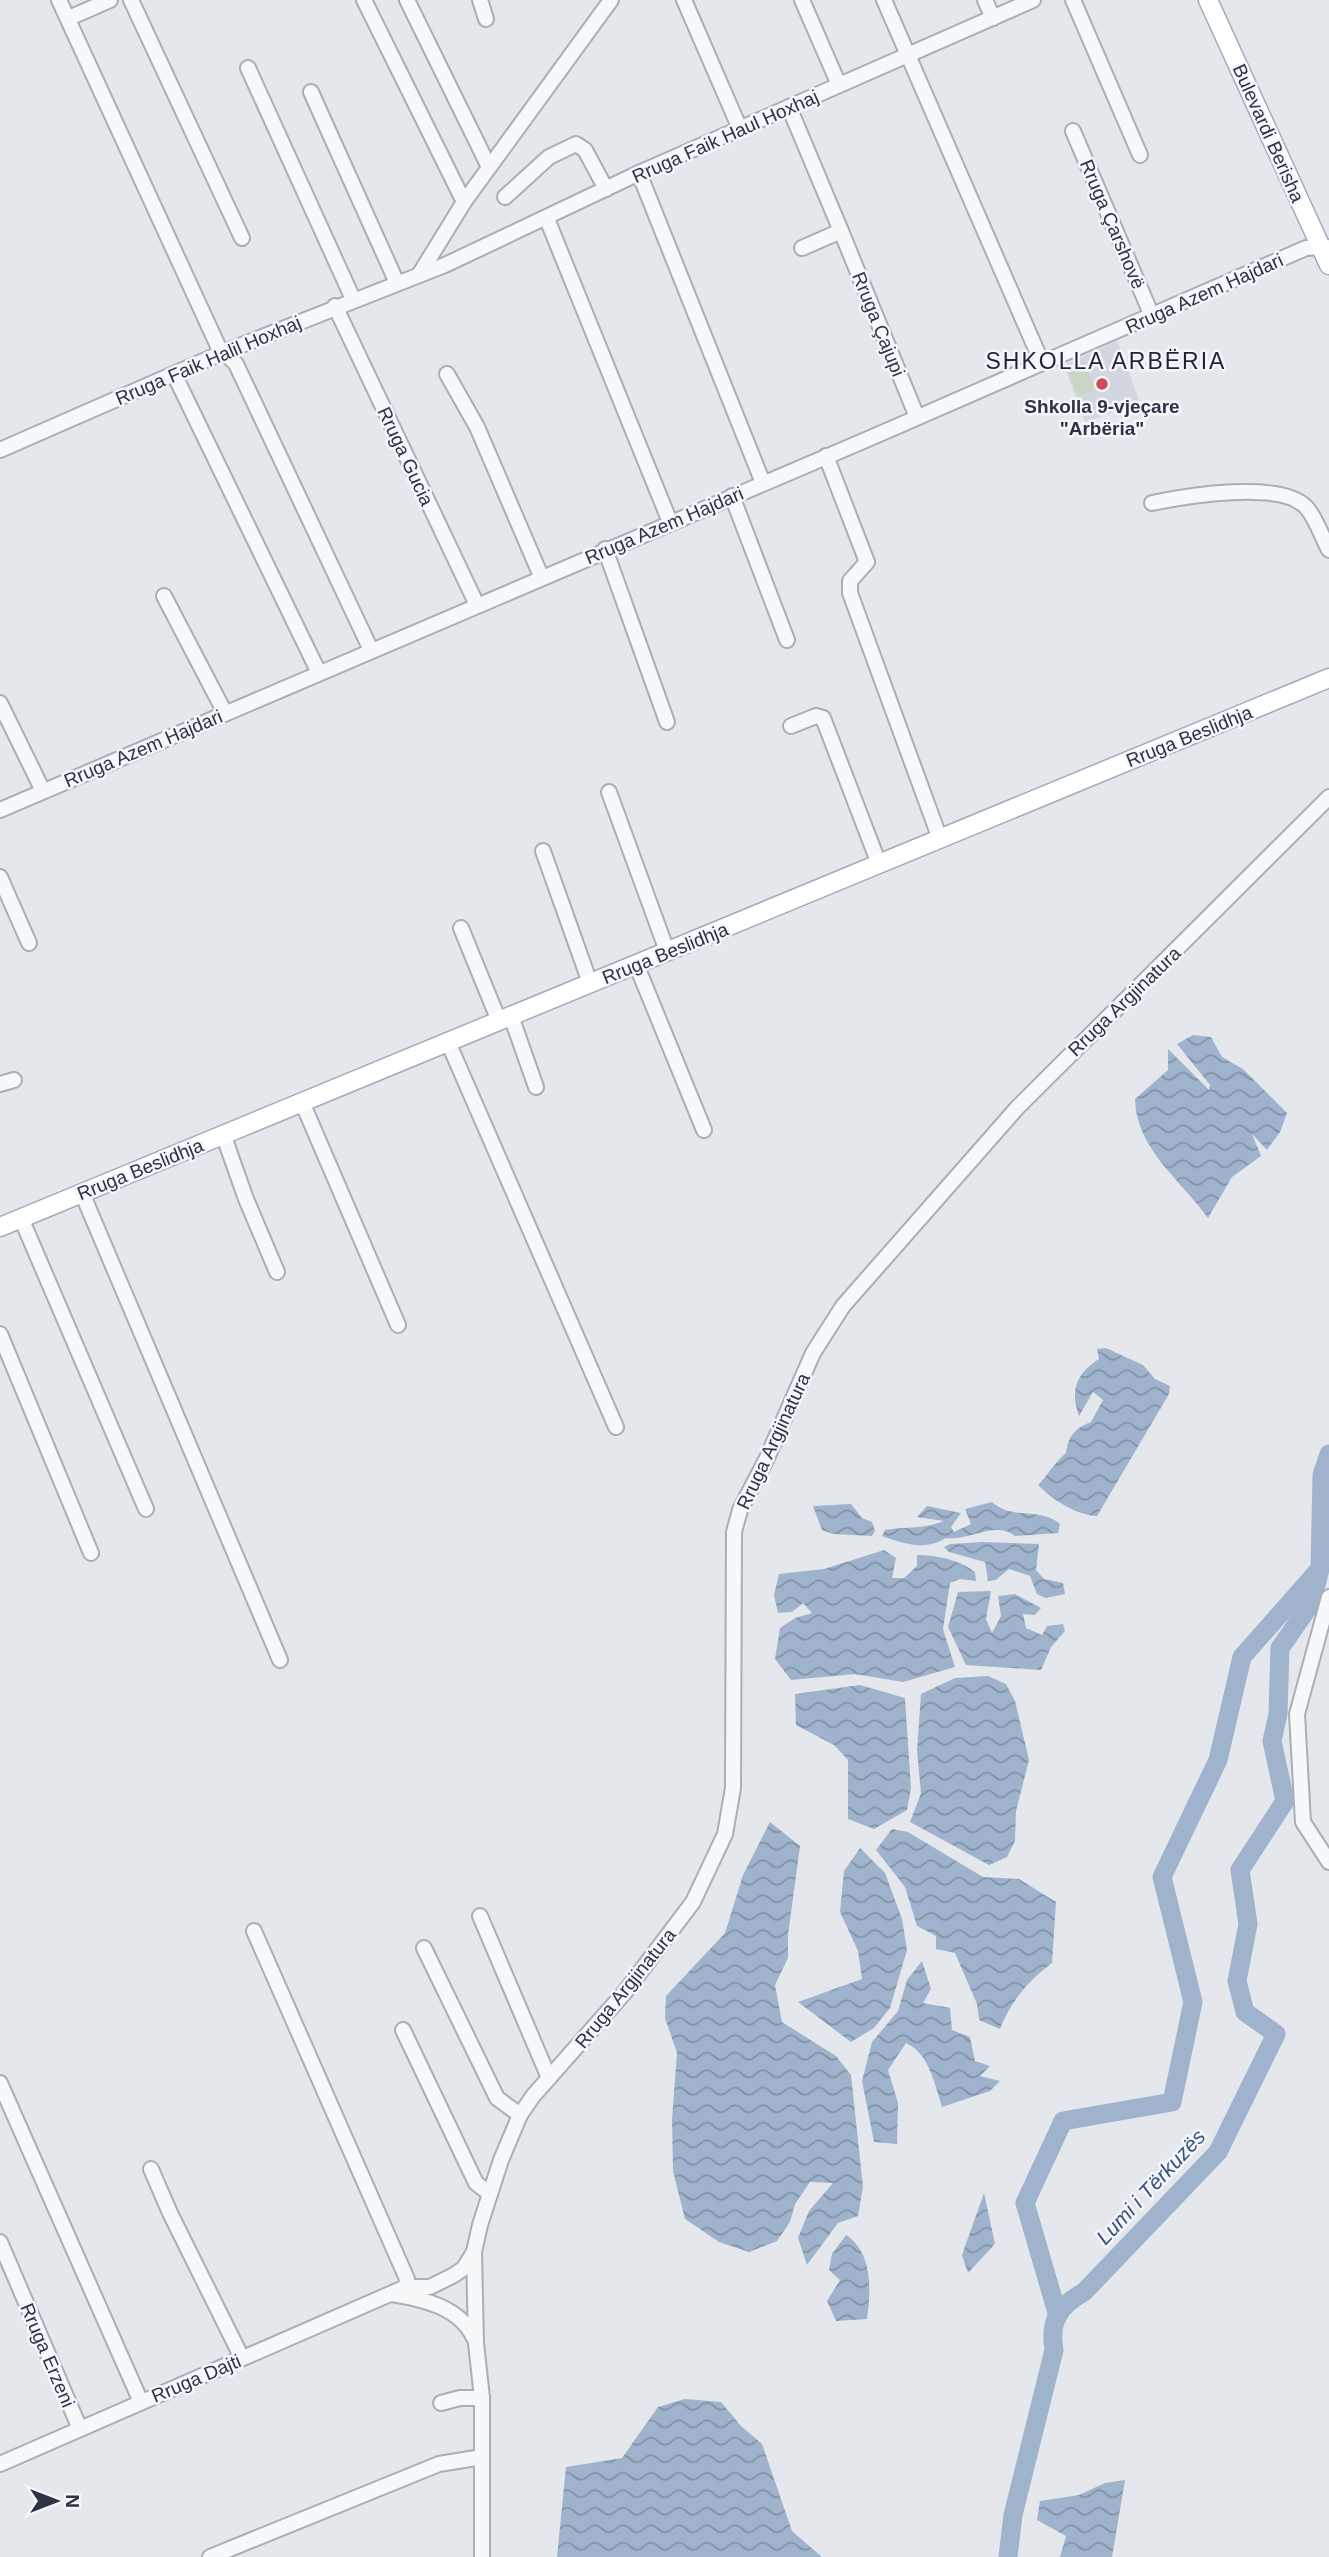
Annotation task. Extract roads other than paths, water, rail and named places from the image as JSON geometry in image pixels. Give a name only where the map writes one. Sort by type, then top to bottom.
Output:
[{"type":"main road","name":"Bulevardi Berisha","points":[[1208,0],[1325,247],[1329,265]]},
{"type":"main road","name":"Rruga Beslidhja","points":[[0,1227],[1329,678]]},
{"type":"street","points":[[59,0],[218,346],[236,364],[371,650]]},
{"type":"street","points":[[69,19],[110,0]]},
{"type":"street","points":[[131,0],[242,238]]},
{"type":"street","points":[[365,0],[464,202]]},
{"type":"street","points":[[407,0],[489,167]]},
{"type":"street","points":[[480,0],[486,19]]},
{"type":"street","points":[[419,275],[464,202],[611,0]]},
{"type":"street","points":[[684,0],[740,129]]},
{"type":"street","points":[[802,0],[839,85]]},
{"type":"street","points":[[884,0],[1042,363]]},
{"type":"street","points":[[985,0],[993,18]]},
{"type":"street","name":"Rruga Faik Haul Hoxhaj","points":[[419,275],[547,219],[639,173],[1033,0]]},
{"type":"street","points":[[1073,0],[1140,155]]},
{"type":"street","points":[[248,68],[353,299]]},
{"type":"street","points":[[311,92],[397,283]]},
{"type":"street","name":"Rruga Çajupi","points":[[789,107],[918,417]]},
{"type":"street","name":"Rruga Çarshovë","points":[[1073,131],[1152,316]]},
{"type":"street","points":[[505,197],[549,157],[576,144],[585,150],[606,189]]},
{"type":"street","points":[[639,173],[763,483]]},
{"type":"street","points":[[547,219],[670,522]]},
{"type":"street","points":[[802,248],[841,231]]},
{"type":"street","name":"Rruga Azem Hajdari","points":[[0,810],[1306,248],[1325,247]]},
{"type":"street","name":"Rruga Faik Halil Hoxhaj","points":[[0,450],[175,376],[224,352],[419,275]]},
{"type":"street","name":"Rruga Gucia","points":[[335,306],[477,605]]},
{"type":"street","points":[[447,374],[477,427],[541,576]]},
{"type":"street","points":[[175,376],[319,673]]},
{"type":"street","points":[[826,456],[867,562],[850,581],[850,593],[940,839]]},
{"type":"street","points":[[1152,503],[1227,494],[1275,493],[1307,508],[1329,550]]},
{"type":"street","points":[[732,496],[787,640]]},
{"type":"street","points":[[605,550],[667,722]]},
{"type":"street","points":[[164,596],[225,713]]},
{"type":"street","points":[[0,703],[43,791]]},
{"type":"street","points":[[791,726],[816,716],[823,718],[879,864]]},
{"type":"street","points":[[609,792],[667,951]]},
{"type":"street","name":"Rruga Argjinatura","points":[[474,2252],[489,2194],[520,2115],[625,1992],[693,1902],[725,1834],[733,1788],[734,1532],[740,1510],[772,1449],[821,1337],[876,1266],[1017,1108],[1266,864],[1329,797]]},
{"type":"street","points":[[543,851],[590,984]]},
{"type":"street","points":[[0,877],[29,943]]},
{"type":"street","points":[[461,928],[536,1087]]},
{"type":"street","points":[[636,964],[704,1130]]},
{"type":"street","points":[[448,1042],[616,1427]]},
{"type":"street","points":[[302,1102],[398,1325]]},
{"type":"street","points":[[223,1135],[246,1199],[278,1272]]},
{"type":"street","points":[[82,1193],[280,1660]]},
{"type":"street","points":[[22,1218],[146,1509]]},
{"type":"street","points":[[0,1334],[91,1553]]},
{"type":"street","points":[[1329,1597],[1297,1714],[1303,1822],[1329,1862]]},
{"type":"street","points":[[480,1916],[549,2078]]},
{"type":"street","points":[[254,1931],[407,2279],[399,2290],[449,2311],[467,2310],[475,2294]]},
{"type":"street","points":[[424,1948],[496,2098],[520,2115]]},
{"type":"street","points":[[403,2030],[476,2183],[489,2194]]},
{"type":"street","points":[[0,2083],[141,2402]]},
{"type":"street","points":[[151,2169],[242,2358]]},
{"type":"street","name":"Rruga Erzeni","points":[[0,2242],[6,2272],[80,2429]]},
{"type":"street","points":[[474,2252],[464,2269],[449,2278],[437,2292],[449,2311],[470,2329],[476,2343]]},
{"type":"street","points":[[474,2252],[476,2343],[482,2398],[482,2557]]},
{"type":"street","points":[[449,2278],[466,2278],[475,2294]]},
{"type":"street","name":"Rruga Dajti","points":[[0,2464],[399,2290],[430,2287],[449,2278]]},
{"type":"street","points":[[441,2403],[460,2398],[482,2398]]},
{"type":"street","points":[[210,2557],[439,2464],[482,2457]]},
{"type":"water","points":[[1193,1035],[1211,1037],[1222,1057],[1243,1069],[1287,1113],[1280,1132],[1267,1150],[1252,1134],[1261,1156],[1232,1177],[1208,1218],[1151,1149],[1137,1117],[1135,1099],[1168,1070],[1168,1049],[1209,1090],[1210,1085],[1177,1044]]},
{"type":"water","points":[[1106,1348],[1143,1365],[1155,1379],[1170,1386],[1169,1394],[1097,1516],[1065,1506],[1038,1485],[1066,1453],[1073,1433],[1091,1422],[1103,1400],[1093,1392],[1079,1416],[1075,1398],[1077,1383],[1085,1371],[1099,1359],[1097,1349]]},
{"type":"water","points":[[992,1502],[1009,1511],[1052,1519],[1060,1524],[1058,1533],[1015,1536],[1008,1532],[991,1530],[923,1545],[907,1544],[882,1536],[885,1530],[921,1527],[944,1521],[917,1517],[927,1506],[961,1513],[951,1527],[954,1532],[971,1524],[965,1509]]},
{"type":"water","points":[[851,1504],[862,1518],[872,1522],[875,1531],[872,1536],[833,1534],[822,1530],[813,1506]]},
{"type":"water","points":[[950,1544],[1039,1544],[1036,1570],[1044,1579],[1063,1583],[1065,1594],[1046,1598],[1037,1594],[1030,1576],[1009,1569],[996,1580],[988,1581],[985,1562],[949,1552],[944,1547]]},
{"type":"water","points":[[884,1550],[896,1558],[892,1578],[904,1578],[917,1566],[917,1555],[948,1559],[975,1572],[976,1581],[960,1579],[950,1583],[943,1629],[955,1667],[903,1682],[855,1674],[791,1680],[775,1659],[780,1628],[795,1618],[812,1613],[803,1603],[792,1612],[778,1613],[774,1595],[779,1574],[824,1569]]},
{"type":"water","points":[[991,1591],[986,1619],[992,1633],[1001,1616],[998,1596],[1015,1594],[1041,1608],[1035,1615],[1023,1614],[1026,1628],[1042,1635],[1047,1626],[1063,1624],[1065,1631],[1051,1647],[1041,1670],[966,1665],[948,1627],[958,1592]]},
{"type":"water","points":[[988,1676],[1006,1684],[1015,1701],[1029,1760],[1016,1811],[1015,1841],[1007,1857],[989,1865],[910,1822],[921,1793],[917,1751],[921,1694],[955,1678]]},
{"type":"water","points":[[860,1685],[905,1698],[911,1788],[907,1810],[874,1829],[848,1819],[848,1760],[834,1745],[796,1725],[795,1694]]},
{"type":"water","points":[[770,1822],[800,1846],[788,1935],[788,1958],[775,1985],[782,2022],[836,2056],[851,2075],[863,2187],[858,2216],[838,2223],[807,2265],[798,2238],[809,2211],[833,2183],[810,2182],[795,2204],[790,2222],[777,2241],[749,2252],[719,2242],[685,2219],[673,2171],[672,2119],[677,2053],[665,2018],[666,1996],[725,1933],[743,1875]]},
{"type":"water","points":[[892,1829],[908,1832],[983,1877],[1019,1879],[1056,1902],[1052,1963],[1021,1992],[1000,2029],[979,2020],[977,2004],[955,1953],[936,1949],[936,1936],[917,1926],[905,1887],[876,1850]]},
{"type":"water","points":[[860,1848],[885,1873],[902,1919],[907,1950],[890,2008],[874,2028],[851,2042],[798,2002],[862,1979],[858,1951],[840,1912],[844,1871]]},
{"type":"water","points":[[922,1961],[931,1989],[923,2003],[950,2008],[952,2030],[970,2037],[975,2061],[990,2066],[980,2076],[1000,2081],[990,2091],[942,2107],[926,2062],[906,2043],[888,2070],[898,2103],[897,2144],[874,2142],[862,2081],[872,2042],[898,2011],[907,1980]]},
{"type":"water","points":[[984,2193],[995,2244],[968,2273],[962,2255]]},
{"type":"water","points":[[846,2235],[855,2243],[866,2262],[869,2284],[867,2319],[836,2321],[827,2301],[840,2280],[829,2270],[832,2254]]},
{"type":"water","points":[[685,2399],[721,2402],[741,2426],[762,2444],[792,2531],[822,2557],[557,2557],[566,2467],[622,2458],[658,2407]]},
{"type":"water","points":[[1125,2480],[1112,2557],[1060,2557],[1066,2536],[1037,2520],[1040,2501],[1079,2495],[1105,2483]]},
{"type":"waterway","name":"Lumi i Tërkuzës","points":[[1008,2557],[1013,2515],[1054,2350],[1053,2331],[1058,2315],[1068,2303],[1084,2292],[1218,2152],[1276,2034],[1245,2012],[1237,1981],[1248,1924],[1240,1870],[1285,1801],[1272,1741],[1278,1714],[1280,1648],[1308,1608],[1315,1589],[1320,1569],[1322,1475],[1329,1454]]},
{"type":"waterway","points":[[1058,2316],[1025,2203],[1063,2121],[1172,2102],[1193,2002],[1162,1877],[1218,1760],[1242,1657],[1317,1572]]},
{"type":"place","name":"Shkolla 9-vjeçare \"Arbëria\"","points":[[1102,384]]},
{"type":"district","name":"SHKOLLA ARBËRIA","points":[[1106,361]]}]
